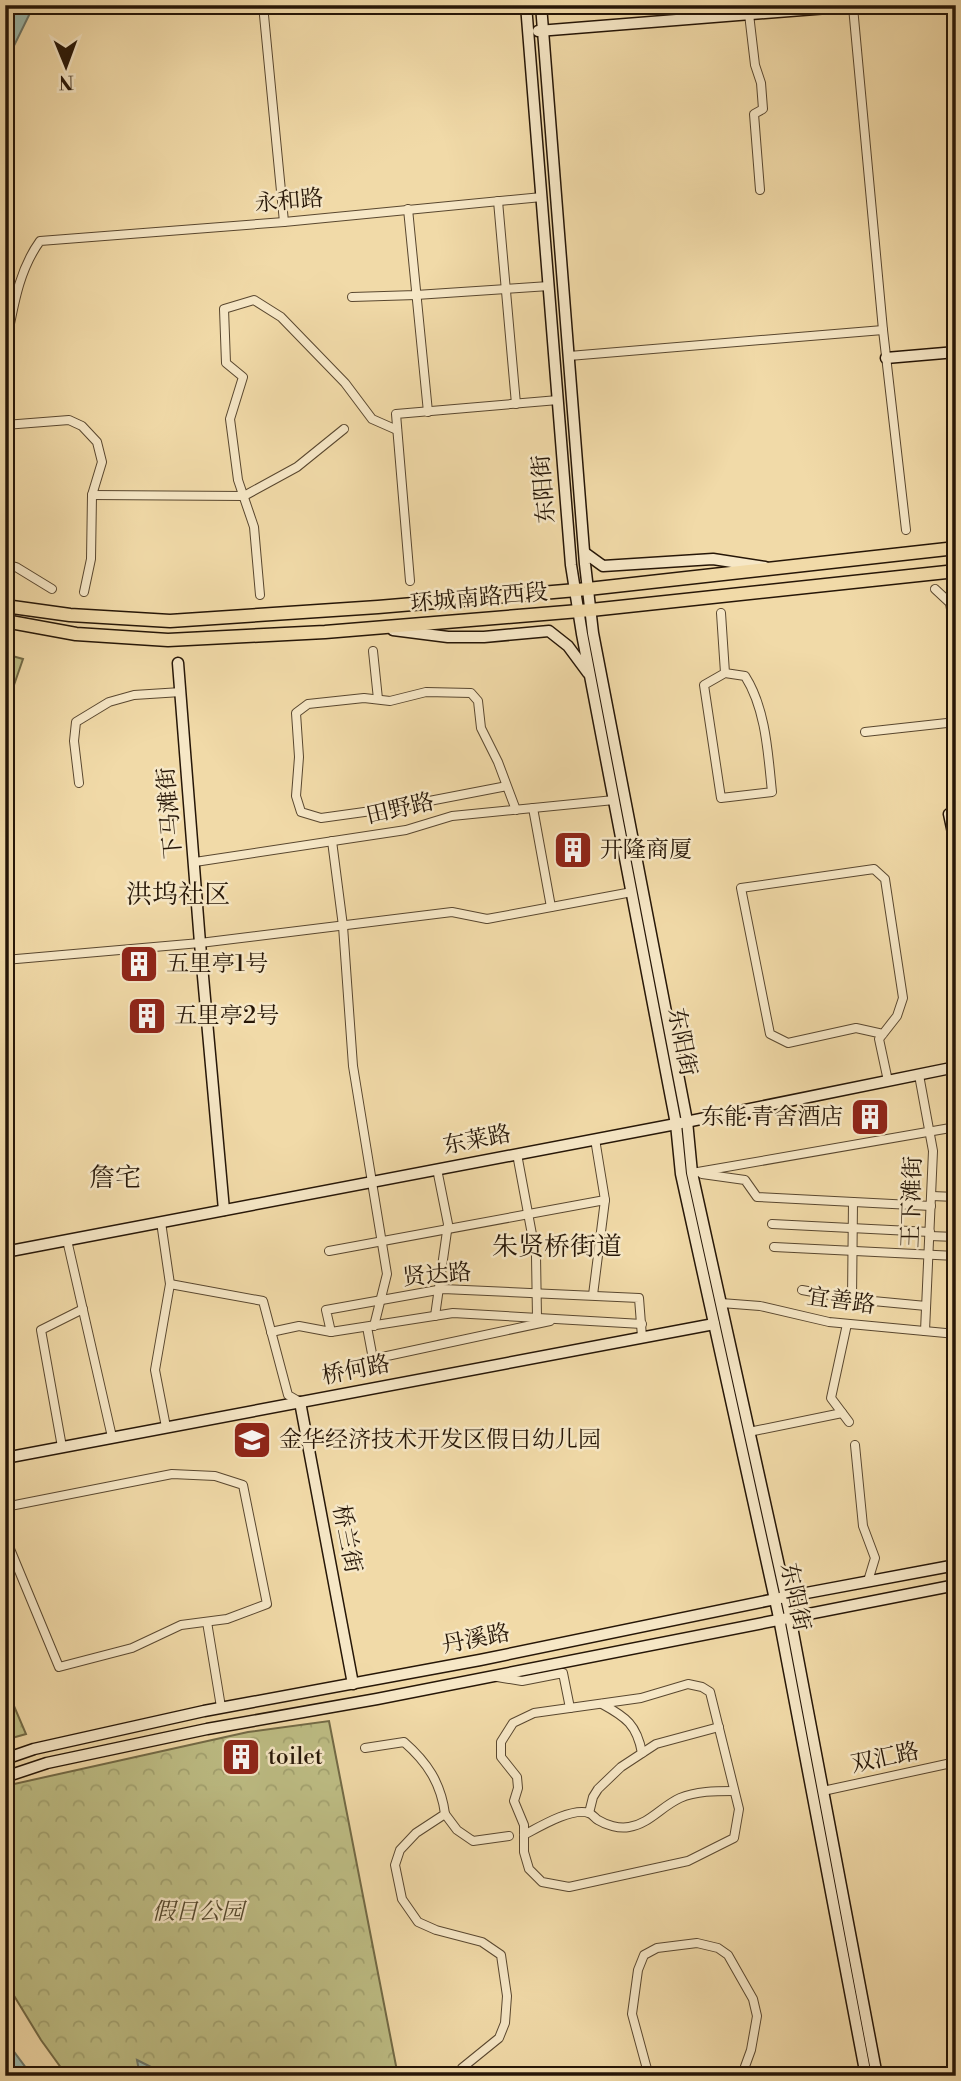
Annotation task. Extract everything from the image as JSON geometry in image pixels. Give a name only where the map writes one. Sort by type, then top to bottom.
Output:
[{"type":"main road","name":"东阳街","points":[[526,5],[575,589],[593,633],[692,1173],[823,1791],[877,2076]]},
{"type":"main road","name":"东阳街","points":[[541,5],[588,589],[585,611],[590,677],[632,892],[682,1122],[681,1174],[780,1598]]},
{"type":"main road","points":[[528,32],[753,11],[866,5]]},
{"type":"main road","points":[[886,358],[956,352]]},
{"type":"main road","name":"环城南路西段","points":[[5,606],[70,615],[170,621],[588,589],[956,548]]},
{"type":"main road","points":[[585,553],[603,566],[713,559],[775,568]]},
{"type":"main road","name":"环城南路西段","points":[[5,621],[76,634],[168,640],[373,628],[585,611],[956,571]]},
{"type":"main road","points":[[373,628],[448,637],[484,637],[549,631],[568,646],[590,677]]},
{"type":"main road","name":"下马滩街","points":[[178,663],[224,1210]]},
{"type":"main road","points":[[949,814],[956,846]]},
{"type":"main road","name":"东莱路","points":[[5,1252],[956,1068]]},
{"type":"main road","name":"桥何路","points":[[5,1458],[714,1324]]},
{"type":"main road","name":"桥兰街","points":[[300,1402],[353,1684]]},
{"type":"main road","name":"丹溪路","points":[[5,1759],[34,1749],[222,1707],[353,1684],[956,1565]]},
{"type":"main road","name":"丹溪路","points":[[5,1777],[47,1763],[207,1729],[784,1617],[955,1588]]},
{"type":"main road","name":"东阳街","points":[[784,1617],[866,2076]]},
{"type":"street","points":[[263,5],[284,222]]},
{"type":"street","points":[[853,7],[883,330],[906,530]]},
{"type":"street","points":[[753,11],[755,65],[761,83],[763,109],[754,114],[760,190]]},
{"type":"street","name":"永和路","points":[[5,349],[19,283],[29,256],[40,241],[284,222],[542,197]]},
{"type":"street","points":[[498,201],[516,404]]},
{"type":"street","points":[[408,209],[428,412]]},
{"type":"street","points":[[352,297],[549,285]]},
{"type":"street","points":[[260,595],[254,527],[238,480],[230,419],[243,377],[226,363],[224,309],[254,300],[281,317],[345,383],[372,419],[397,430]]},
{"type":"street","points":[[569,356],[883,330]]},
{"type":"street","points":[[410,580],[396,414],[558,400]]},
{"type":"street","points":[[5,425],[69,420],[82,426],[97,442],[102,463],[92,495],[91,559],[84,592]]},
{"type":"street","points":[[92,495],[244,496],[297,467],[344,429]]},
{"type":"street","points":[[5,564],[16,567],[52,589]]},
{"type":"street","points":[[935,589],[950,603],[956,640]]},
{"type":"street","points":[[720,613],[725,673]]},
{"type":"street","points":[[373,651],[378,699]]},
{"type":"street","points":[[725,673],[745,676],[755,692],[768,753],[772,792],[721,798],[704,685],[725,673]]},
{"type":"street","points":[[79,783],[74,741],[76,722],[109,702],[134,695],[181,692]]},
{"type":"street","points":[[507,786],[393,808],[321,818],[301,812],[296,796],[299,758],[296,713],[308,704],[364,698],[390,701],[426,692],[471,693],[478,701],[481,728],[507,786],[516,810]]},
{"type":"street","points":[[865,732],[956,722]]},
{"type":"street","name":"田野路","points":[[195,862],[406,830],[452,816],[614,800]]},
{"type":"street","points":[[533,808],[551,907]]},
{"type":"street","points":[[332,841],[343,926],[353,1066],[387,1274],[371,1326],[373,1359],[562,1318]]},
{"type":"street","points":[[883,1034],[856,1028],[788,1043],[770,1034],[741,888],[874,869],[885,879],[903,998],[897,1016],[883,1034],[879,1039],[888,1081]]},
{"type":"street","points":[[5,960],[200,943],[452,912],[487,919],[632,892]]},
{"type":"street","name":"王下滩街","points":[[919,1075],[933,1151],[925,1331]]},
{"type":"street","points":[[692,1173],[956,1127]]},
{"type":"street","points":[[593,1295],[605,1200],[595,1139]]},
{"type":"street","points":[[517,1154],[536,1256],[537,1317]]},
{"type":"street","points":[[435,1316],[448,1224],[437,1169]]},
{"type":"street","points":[[692,1173],[745,1180],[757,1197],[932,1206]]},
{"type":"street","points":[[932,1196],[956,1197]]},
{"type":"street","points":[[329,1251],[605,1200]]},
{"type":"street","points":[[852,1299],[853,1202]]},
{"type":"street","points":[[161,1222],[170,1284],[155,1370],[166,1427]]},
{"type":"street","points":[[772,1224],[956,1237]]},
{"type":"street","points":[[67,1240],[112,1437]]},
{"type":"street","points":[[774,1247],[956,1256]]},
{"type":"street","points":[[170,1284],[263,1301],[288,1395],[300,1402]]},
{"type":"street","name":"贤达路","points":[[331,1332],[326,1310],[437,1290],[639,1298],[642,1337]]},
{"type":"street","points":[[802,1290],[852,1299],[926,1306]]},
{"type":"street","name":"宜善路","points":[[721,1303],[761,1306],[829,1322],[956,1334]]},
{"type":"street","points":[[62,1447],[41,1330],[83,1309]]},
{"type":"street","points":[[271,1332],[299,1326],[331,1332],[453,1313],[642,1324]]},
{"type":"street","points":[[847,1324],[831,1398],[849,1422]]},
{"type":"street","points":[[749,1432],[842,1413]]},
{"type":"street","points":[[855,1446],[863,1526],[875,1558],[868,1581]]},
{"type":"street","points":[[5,1507],[172,1474],[215,1476],[243,1485],[267,1604],[227,1619],[181,1625],[132,1648],[59,1667],[5,1537]]},
{"type":"street","points":[[207,1622],[222,1707]]},
{"type":"street","points":[[491,1676],[522,1681],[563,1673],[570,1708]]},
{"type":"street","points":[[688,1684],[710,1692],[739,1809],[734,1838],[688,1861],[569,1888],[542,1882],[529,1869],[524,1852],[524,1825],[514,1801],[518,1788],[517,1777],[501,1757],[500,1742],[513,1723],[534,1713],[601,1703],[641,1698],[688,1684]]},
{"type":"street","points":[[601,1703],[624,1717],[635,1728],[642,1753]]},
{"type":"street","points":[[589,1813],[598,1788],[621,1767],[642,1753],[656,1744],[719,1727]]},
{"type":"street","points":[[365,1748],[404,1742],[419,1755],[434,1775],[445,1814],[457,1830],[473,1841],[509,1836]]},
{"type":"street","name":"双汇路","points":[[823,1791],[956,1762]]},
{"type":"street","points":[[524,1835],[549,1821],[577,1813],[589,1813],[600,1822],[622,1828],[633,1827],[644,1823],[680,1798],[700,1793],[733,1791]]},
{"type":"street","points":[[445,1814],[416,1833],[400,1850],[395,1865],[402,1899],[418,1922],[436,1930],[482,1942],[501,1955],[507,1996],[505,2023],[499,2038],[462,2068],[458,2076]]},
{"type":"street","points":[[653,2076],[647,2069],[632,2014],[638,1969],[644,1955],[657,1948],[697,1943],[718,1948],[728,1955],[752,1998],[757,2016],[751,2050],[743,2071],[737,2076]]},
{"type":"green space","points":[[5,654],[23,659],[5,711]]},
{"type":"green space","points":[[5,1685],[26,1734],[5,1740]]},
{"type":"green space","name":"假日公园","points":[[329,1721],[398,2076],[67,2076],[5,1981],[5,1786],[248,1732]]},
{"type":"shaded area","points":[[5,5],[34,5],[5,64]]},
{"type":"shaded area","points":[[6,2041],[32,2076],[5,2076]]},
{"type":"shaded area","points":[[137,2060],[169,2076],[140,2076]]},
{"type":"place","name":"开隆商厦","points":[[573,850]]},
{"type":"place","name":"五里亭1号","points":[[139,964]]},
{"type":"place","name":"五里亭2号","points":[[147,1016]]},
{"type":"place","name":"东能·青舍酒店","points":[[870,1117]]},
{"type":"place","name":"金华经济技术开发区假日幼儿园","points":[[252,1440]]},
{"type":"place","name":"toilet","points":[[241,1757]]},
{"type":"district","name":"洪坞社区","points":[[178,895]]},
{"type":"district","name":"詹宅","points":[[115,1178]]},
{"type":"district","name":"朱贤桥街道","points":[[557,1247]]}]
